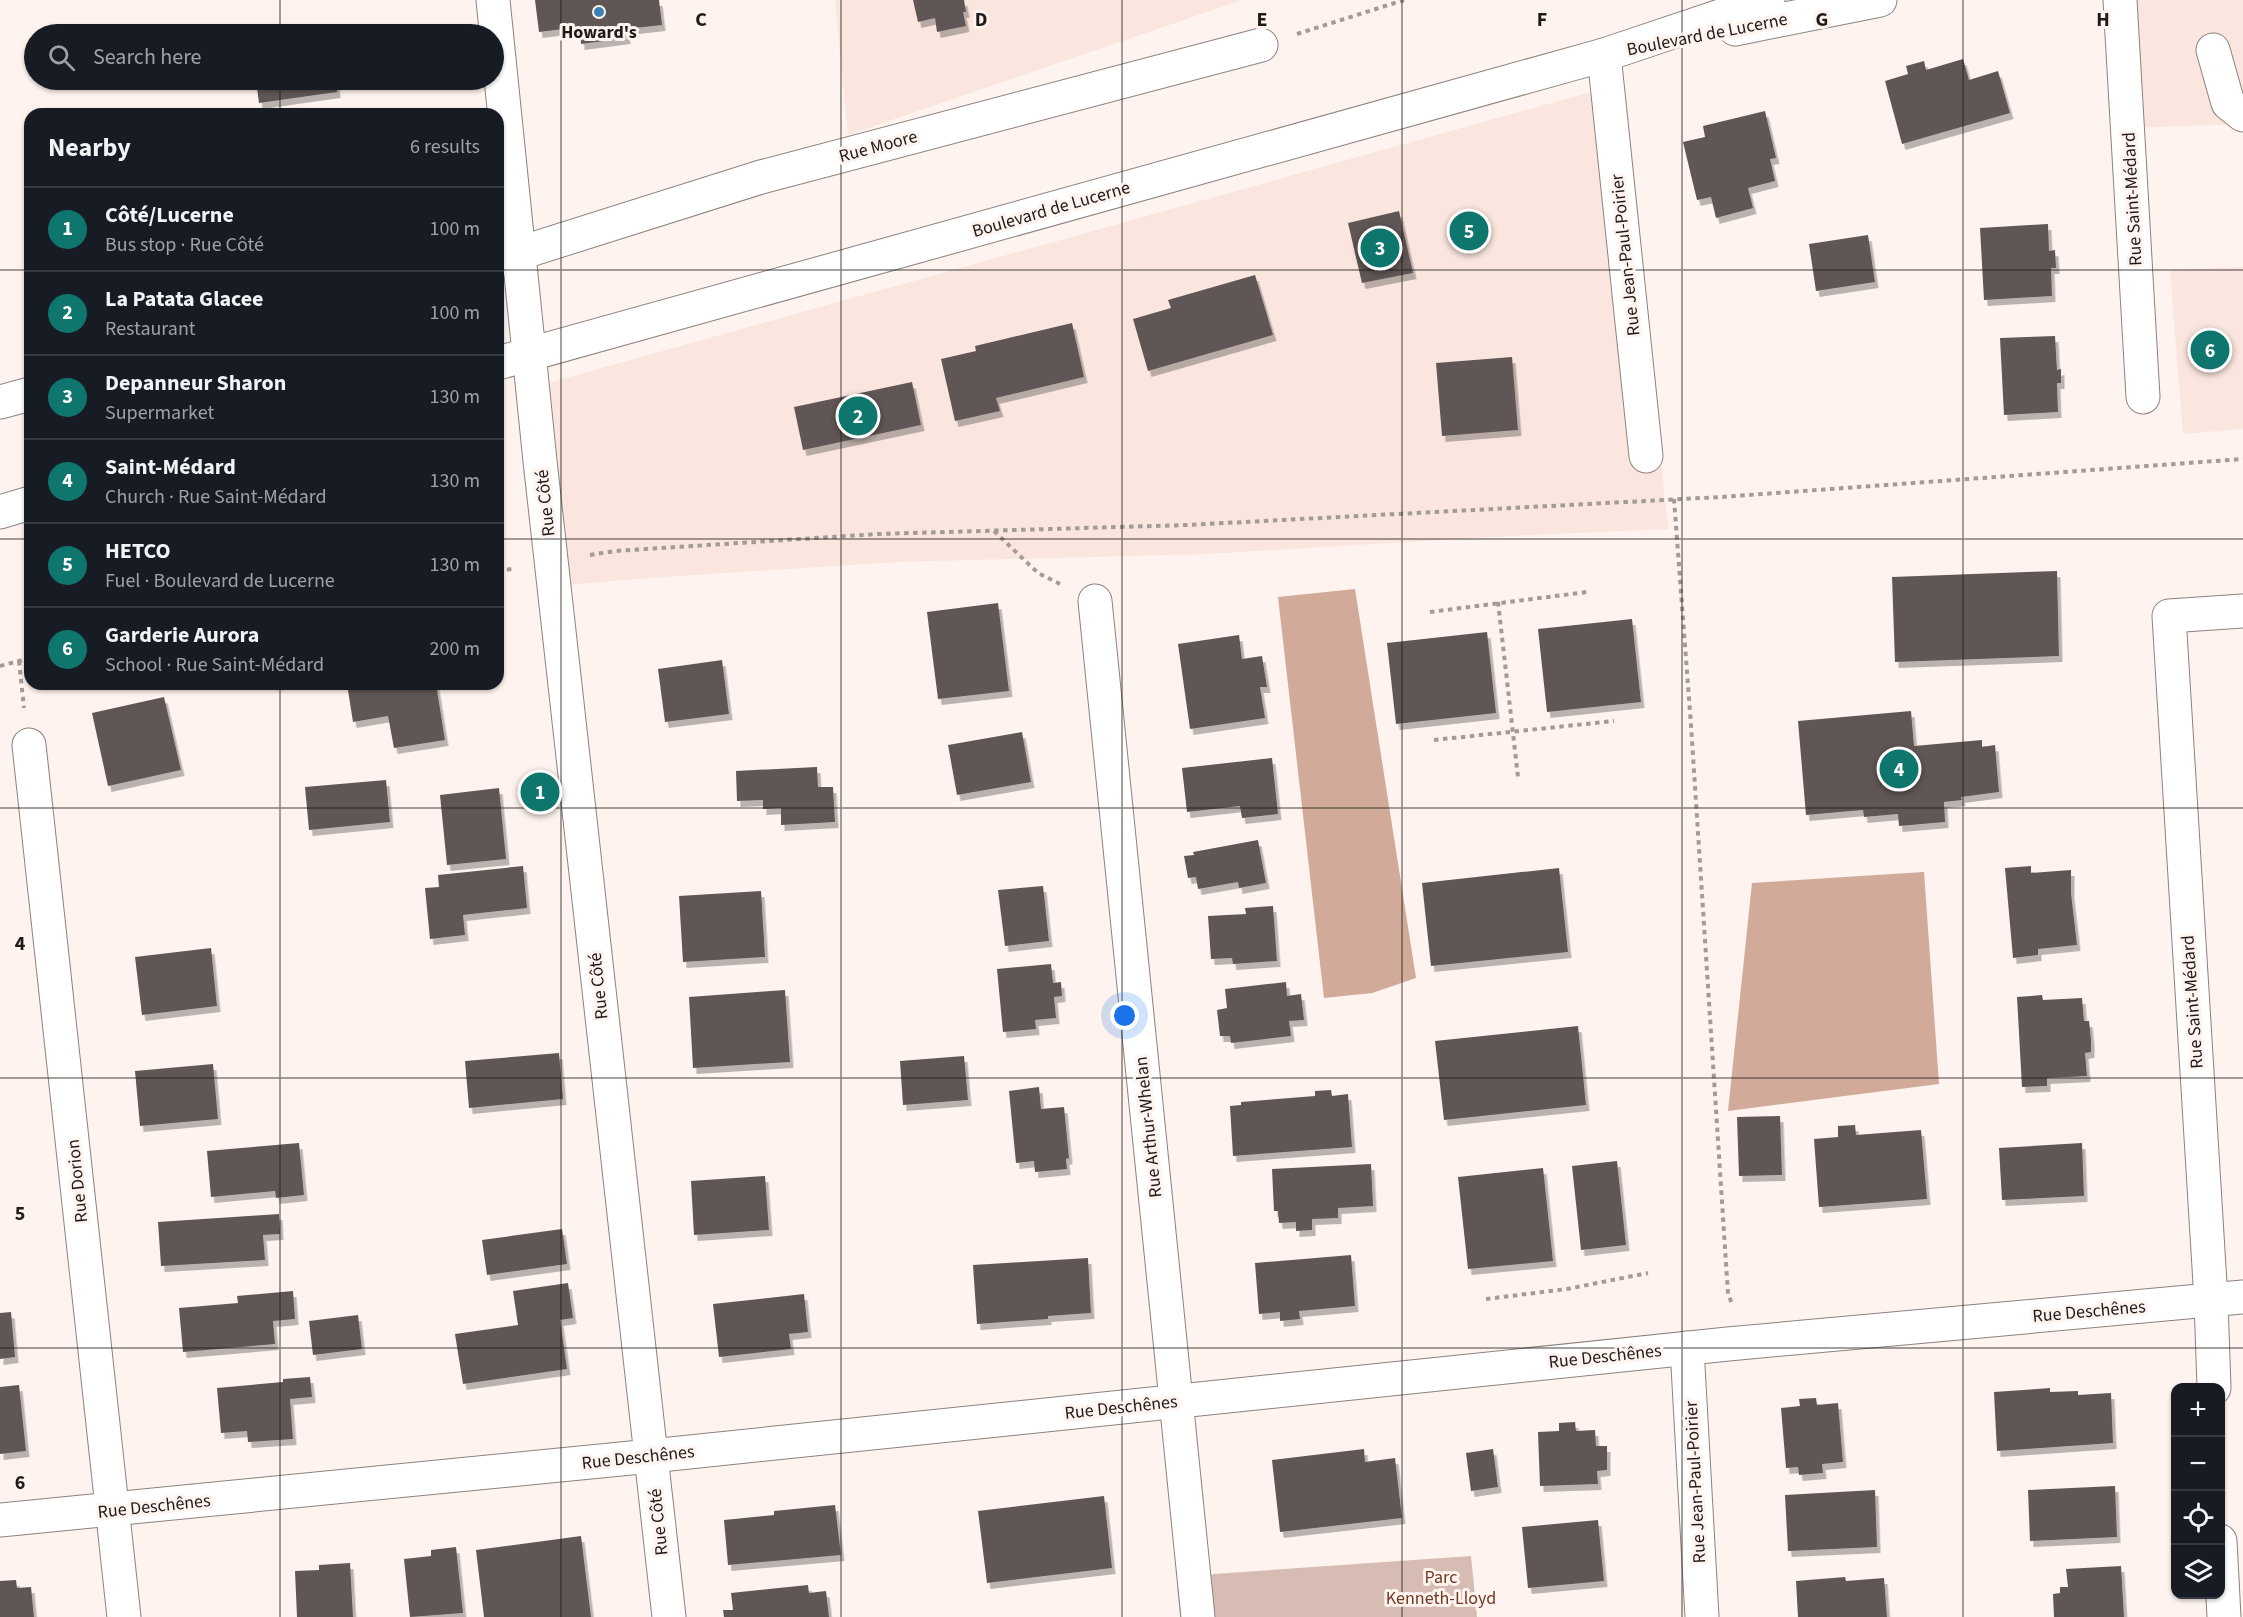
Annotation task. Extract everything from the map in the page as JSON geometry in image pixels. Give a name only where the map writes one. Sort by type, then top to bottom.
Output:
[{"type":"street","name":"Rue Côté","points":[[493,0],[494,24]]},
{"type":"street","name":"Boulevard de Lucerne","points":[[513,359],[1604,55],[1768,0]]},
{"type":"street","name":"Boulevard de Lucerne","points":[[1604,55],[1880,0]]},
{"type":"street","name":"Rue Saint-Médard","points":[[2120,0],[2143,397]]},
{"type":"street","name":"Rue Moore","points":[[508,257],[761,177],[1262,45]]},
{"type":"street","points":[[2213,50],[2228,103],[2243,115]]},
{"type":"street","name":"Rue Jean-Paul-Poirier","points":[[1604,55],[1646,456]]},
{"type":"street","name":"Rue Côté","points":[[498,90],[499,108]]},
{"type":"street","name":"Rue Côté","points":[[504,188],[513,359],[551,563],[669,1617]]},
{"type":"street","points":[[0,402],[24,396]]},
{"type":"street","points":[[0,512],[24,505]]},
{"type":"street","name":"Rue Arthur-Whelan","points":[[1095,601],[1198,1617]]},
{"type":"street","name":"Rue Saint-Médard","points":[[2214,1383],[2211,1300],[2169,616],[2243,611]]},
{"type":"street","name":"Rue Dorion","points":[[29,745],[124,1617]]},
{"type":"street","name":"Rue Deschênes","points":[[0,1520],[651,1456],[1687,1348],[2243,1297]]},
{"type":"street","name":"Rue Jean-Paul-Poirier","points":[[1687,1348],[1702,1617]]},
{"type":"street","points":[[2220,1545],[2224,1617]]},
{"type":"path","points":[[1262,45],[1404,0]]},
{"type":"path","points":[[551,563],[615,551],[878,534],[1187,525],[1674,499],[2243,459]]},
{"type":"path","points":[[1674,499],[1728,1294],[1748,1342]]},
{"type":"path","points":[[994,530],[1038,573],[1095,601]]},
{"type":"path","points":[[1430,612],[1587,592]]},
{"type":"path","points":[[1498,602],[1518,777]]},
{"type":"path","points":[[0,666],[24,660]]},
{"type":"path","points":[[19,661],[29,745]]},
{"type":"path","points":[[1434,740],[1614,721]]},
{"type":"path","points":[[1486,1299],[1567,1289],[1648,1273]]},
{"type":"shaded area","points":[[835,0],[1242,0],[848,135]]},
{"type":"shaded area","points":[[2120,0],[2243,0],[2243,124],[2128,128]]},
{"type":"shaded area","points":[[1623,83],[1668,529],[1206,554],[897,562],[570,585],[548,383]]},
{"type":"shaded area","points":[[2243,267],[2243,429],[2183,434],[2170,270]]},
{"type":"shaded area","points":[[1355,589],[1416,978],[1372,993],[1324,998],[1278,597]]},
{"type":"shaded area","points":[[1924,872],[1939,1084],[1728,1111],[1752,883]]},
{"type":"green space","name":"Parc Kenneth-Lloyd","points":[[1471,1556],[1477,1617],[1180,1617],[1177,1585],[1214,1574]]},
{"type":"building","name":"Howard's","points":[[535,0],[659,0],[662,25],[626,29],[627,38],[581,44],[580,27],[539,32]]},
{"type":"building","points":[[913,0],[964,0],[966,12],[963,12],[966,26],[937,32],[935,18],[918,22]]},
{"type":"building","points":[[1963,59],[1969,80],[1998,71],[2010,113],[1902,144],[1885,81],[1908,74],[1906,66],[1924,61],[1926,70]]},
{"type":"building","points":[[257,90],[337,90],[337,92],[259,103]]},
{"type":"building","points":[[1765,111],[1776,158],[1770,159],[1775,181],[1748,188],[1753,208],[1716,218],[1711,197],[1697,200],[1683,142],[1705,137],[1703,126]]},
{"type":"building","points":[[1399,211],[1413,273],[1362,283],[1348,223]]},
{"type":"building","points":[[2048,224],[2049,251],[2055,250],[2056,268],[2051,268],[2052,296],[1984,300],[1980,228]]},
{"type":"building","points":[[1868,235],[1875,282],[1816,291],[1809,244]]},
{"type":"building","points":[[1255,275],[1273,335],[1148,371],[1133,319],[1171,308],[1168,300]]},
{"type":"building","points":[[1072,323],[1084,377],[996,398],[1000,411],[955,421],[941,359],[976,351],[975,346]]},
{"type":"building","points":[[2055,336],[2057,370],[2061,369],[2061,383],[2057,383],[2058,412],[2004,415],[2000,338]]},
{"type":"building","points":[[1512,357],[1518,430],[1442,436],[1436,363]]},
{"type":"building","points":[[912,382],[921,425],[803,450],[794,407]]},
{"type":"building","points":[[2057,571],[2059,656],[1895,662],[1892,577]]},
{"type":"building","points":[[998,603],[1009,691],[938,699],[927,612]]},
{"type":"building","points":[[1632,619],[1641,702],[1547,712],[1538,629]]},
{"type":"building","points":[[1487,632],[1496,713],[1396,724],[1387,643]]},
{"type":"building","points":[[1239,635],[1242,659],[1262,656],[1267,687],[1260,687],[1265,718],[1190,729],[1178,644]]},
{"type":"building","points":[[722,660],[729,714],[665,722],[658,669]]},
{"type":"building","points":[[348,690],[437,690],[445,740],[394,748],[388,716],[353,722]]},
{"type":"building","points":[[164,697],[181,770],[108,786],[92,713]]},
{"type":"building","points":[[1911,711],[1914,746],[1982,740],[1982,747],[1995,745],[1999,792],[1961,797],[1962,800],[1944,802],[1945,822],[1899,826],[1898,814],[1864,817],[1863,810],[1806,815],[1798,721]]},
{"type":"building","points":[[1022,732],[1031,782],[957,795],[948,745]]},
{"type":"building","points":[[1272,758],[1278,814],[1242,818],[1240,806],[1187,812],[1182,768]]},
{"type":"building","points":[[817,767],[818,787],[833,787],[835,822],[781,825],[781,808],[763,809],[763,800],[737,801],[736,771]]},
{"type":"building","points":[[386,780],[390,822],[309,830],[305,787]]},
{"type":"building","points":[[499,788],[506,859],[447,865],[440,795]]},
{"type":"building","points":[[1258,840],[1266,883],[1239,888],[1238,882],[1198,889],[1196,877],[1188,878],[1184,856],[1194,855],[1193,852]]},
{"type":"building","points":[[523,866],[527,908],[463,915],[465,935],[430,939],[425,888],[439,887],[438,875]]},
{"type":"building","points":[[2031,866],[2031,873],[2071,870],[2071,893],[2077,945],[2038,949],[2038,955],[2013,958],[2005,868]]},
{"type":"building","points":[[1559,868],[1568,952],[1431,966],[1422,883]]},
{"type":"building","points":[[1043,886],[1049,941],[1005,946],[998,890]]},
{"type":"building","points":[[761,891],[765,957],[683,962],[679,896]]},
{"type":"building","points":[[1273,906],[1277,961],[1233,964],[1232,958],[1211,959],[1208,916],[1246,914],[1245,908]]},
{"type":"building","points":[[211,948],[217,1006],[142,1015],[135,957]]},
{"type":"building","points":[[1051,964],[1053,983],[1061,982],[1062,996],[1054,997],[1056,1018],[1035,1020],[1036,1029],[1003,1032],[997,969]]},
{"type":"building","points":[[1286,982],[1287,996],[1301,994],[1304,1020],[1289,1021],[1291,1036],[1231,1043],[1230,1036],[1220,1036],[1217,1010],[1227,1008],[1225,989]]},
{"type":"building","points":[[785,990],[790,1062],[693,1068],[689,997]]},
{"type":"building","points":[[2042,995],[2043,1000],[2082,998],[2084,1021],[2089,1021],[2091,1039],[2091,1052],[2085,1053],[2087,1076],[2047,1078],[2047,1086],[2022,1087],[2017,997]]},
{"type":"building","points":[[1578,1026],[1586,1105],[1444,1120],[1435,1041]]},
{"type":"building","points":[[559,1053],[563,1099],[469,1108],[465,1061]]},
{"type":"building","points":[[964,1056],[968,1100],[903,1105],[900,1061]]},
{"type":"building","points":[[213,1064],[218,1119],[140,1126],[135,1071]]},
{"type":"building","points":[[1039,1087],[1041,1109],[1064,1107],[1069,1158],[1066,1159],[1067,1169],[1035,1172],[1034,1161],[1016,1163],[1009,1091]]},
{"type":"building","points":[[1331,1090],[1332,1096],[1348,1094],[1352,1147],[1233,1156],[1230,1106],[1241,1105],[1241,1102],[1315,1096],[1315,1091]]},
{"type":"building","points":[[1780,1116],[1782,1175],[1739,1176],[1737,1117]]},
{"type":"building","points":[[1855,1125],[1856,1135],[1921,1130],[1927,1199],[1819,1207],[1814,1139],[1838,1137],[1838,1126]]},
{"type":"building","points":[[299,1143],[304,1195],[276,1198],[275,1191],[211,1197],[207,1151]]},
{"type":"building","points":[[2082,1143],[2084,1196],[2002,1200],[1999,1148]]},
{"type":"building","points":[[1617,1161],[1626,1245],[1581,1250],[1572,1166]]},
{"type":"building","points":[[1371,1164],[1373,1206],[1338,1208],[1338,1218],[1312,1219],[1312,1230],[1296,1231],[1296,1222],[1279,1223],[1278,1211],[1274,1211],[1272,1169]]},
{"type":"building","points":[[1543,1168],[1553,1261],[1468,1269],[1458,1177]]},
{"type":"building","points":[[765,1176],[769,1230],[694,1235],[691,1181]]},
{"type":"building","points":[[279,1214],[280,1234],[263,1235],[265,1260],[161,1266],[158,1222]]},
{"type":"building","points":[[562,1229],[567,1264],[487,1275],[482,1240]]},
{"type":"building","points":[[1351,1255],[1355,1306],[1299,1311],[1300,1319],[1280,1321],[1280,1312],[1259,1314],[1255,1263]]},
{"type":"building","points":[[1088,1258],[1091,1313],[1048,1316],[1048,1319],[977,1324],[973,1265]]},
{"type":"building","points":[[568,1283],[573,1318],[560,1320],[567,1369],[463,1384],[455,1334],[518,1325],[513,1291]]},
{"type":"building","points":[[293,1291],[295,1319],[273,1321],[275,1344],[183,1352],[179,1308],[238,1303],[237,1296]]},
{"type":"building","points":[[804,1294],[808,1332],[789,1334],[791,1349],[719,1357],[713,1304]]},
{"type":"building","points":[[11,1312],[15,1357],[0,1359],[0,1313]]},
{"type":"building","points":[[358,1315],[362,1349],[313,1355],[309,1321]]},
{"type":"building","points":[[310,1377],[312,1397],[290,1399],[293,1439],[248,1442],[247,1431],[221,1433],[217,1388]]},
{"type":"building","points":[[19,1385],[26,1451],[0,1454],[0,1387]]},
{"type":"building","points":[[2050,1388],[2050,1392],[2078,1391],[2078,1395],[2111,1393],[2113,1443],[1997,1451],[1994,1392]]},
{"type":"building","points":[[1816,1398],[1817,1405],[1838,1403],[1843,1462],[1822,1464],[1823,1473],[1799,1475],[1798,1467],[1786,1468],[1781,1408],[1800,1406],[1799,1399]]},
{"type":"building","points":[[1575,1422],[1576,1431],[1595,1430],[1596,1446],[1607,1446],[1607,1470],[1597,1471],[1598,1484],[1540,1486],[1538,1432],[1559,1431],[1559,1423]]},
{"type":"building","points":[[1364,1449],[1365,1462],[1395,1458],[1402,1518],[1280,1532],[1272,1460]]},
{"type":"building","points":[[1493,1449],[1498,1487],[1471,1491],[1466,1453]]},
{"type":"building","points":[[2115,1486],[2117,1537],[2030,1541],[2028,1490]]},
{"type":"building","points":[[1875,1490],[1877,1547],[1788,1551],[1785,1495]]},
{"type":"building","points":[[1104,1496],[1112,1568],[987,1583],[978,1511]]},
{"type":"building","points":[[835,1505],[841,1555],[728,1565],[724,1520],[774,1515],[774,1511]]},
{"type":"building","points":[[1598,1520],[1604,1581],[1528,1588],[1522,1527]]},
{"type":"building","points":[[581,1536],[591,1617],[484,1617],[476,1550]]},
{"type":"building","points":[[456,1547],[463,1613],[410,1617],[404,1559],[431,1556],[431,1550]]},
{"type":"building","points":[[350,1563],[353,1617],[297,1617],[295,1571],[319,1570],[319,1565]]},
{"type":"building","points":[[2121,1566],[2124,1617],[2054,1617],[2053,1594],[2060,1593],[2060,1587],[2068,1587],[2066,1569]]},
{"type":"building","points":[[1845,1577],[1846,1581],[1884,1578],[1887,1617],[1798,1617],[1796,1581]]},
{"type":"building","points":[[16,1580],[17,1588],[31,1587],[34,1617],[0,1617],[0,1581]]},
{"type":"building","points":[[808,1585],[809,1593],[826,1591],[829,1617],[724,1617],[723,1610],[733,1610],[731,1593]]},
{"type":"place","name":"Howard's","points":[[599,12]]},
{"type":"place","name":"HETCO","points":[[1469,231]]},
{"type":"place","name":"Depanneur Sharon","points":[[1380,248]]},
{"type":"place","name":"Garderie Aurora","points":[[2210,350]]},
{"type":"place","name":"La Patata Glacee","points":[[858,416]]},
{"type":"place","name":"Saint-Médard","points":[[1899,769]]},
{"type":"place","name":"Côté/Lucerne","points":[[540,792]]}]
